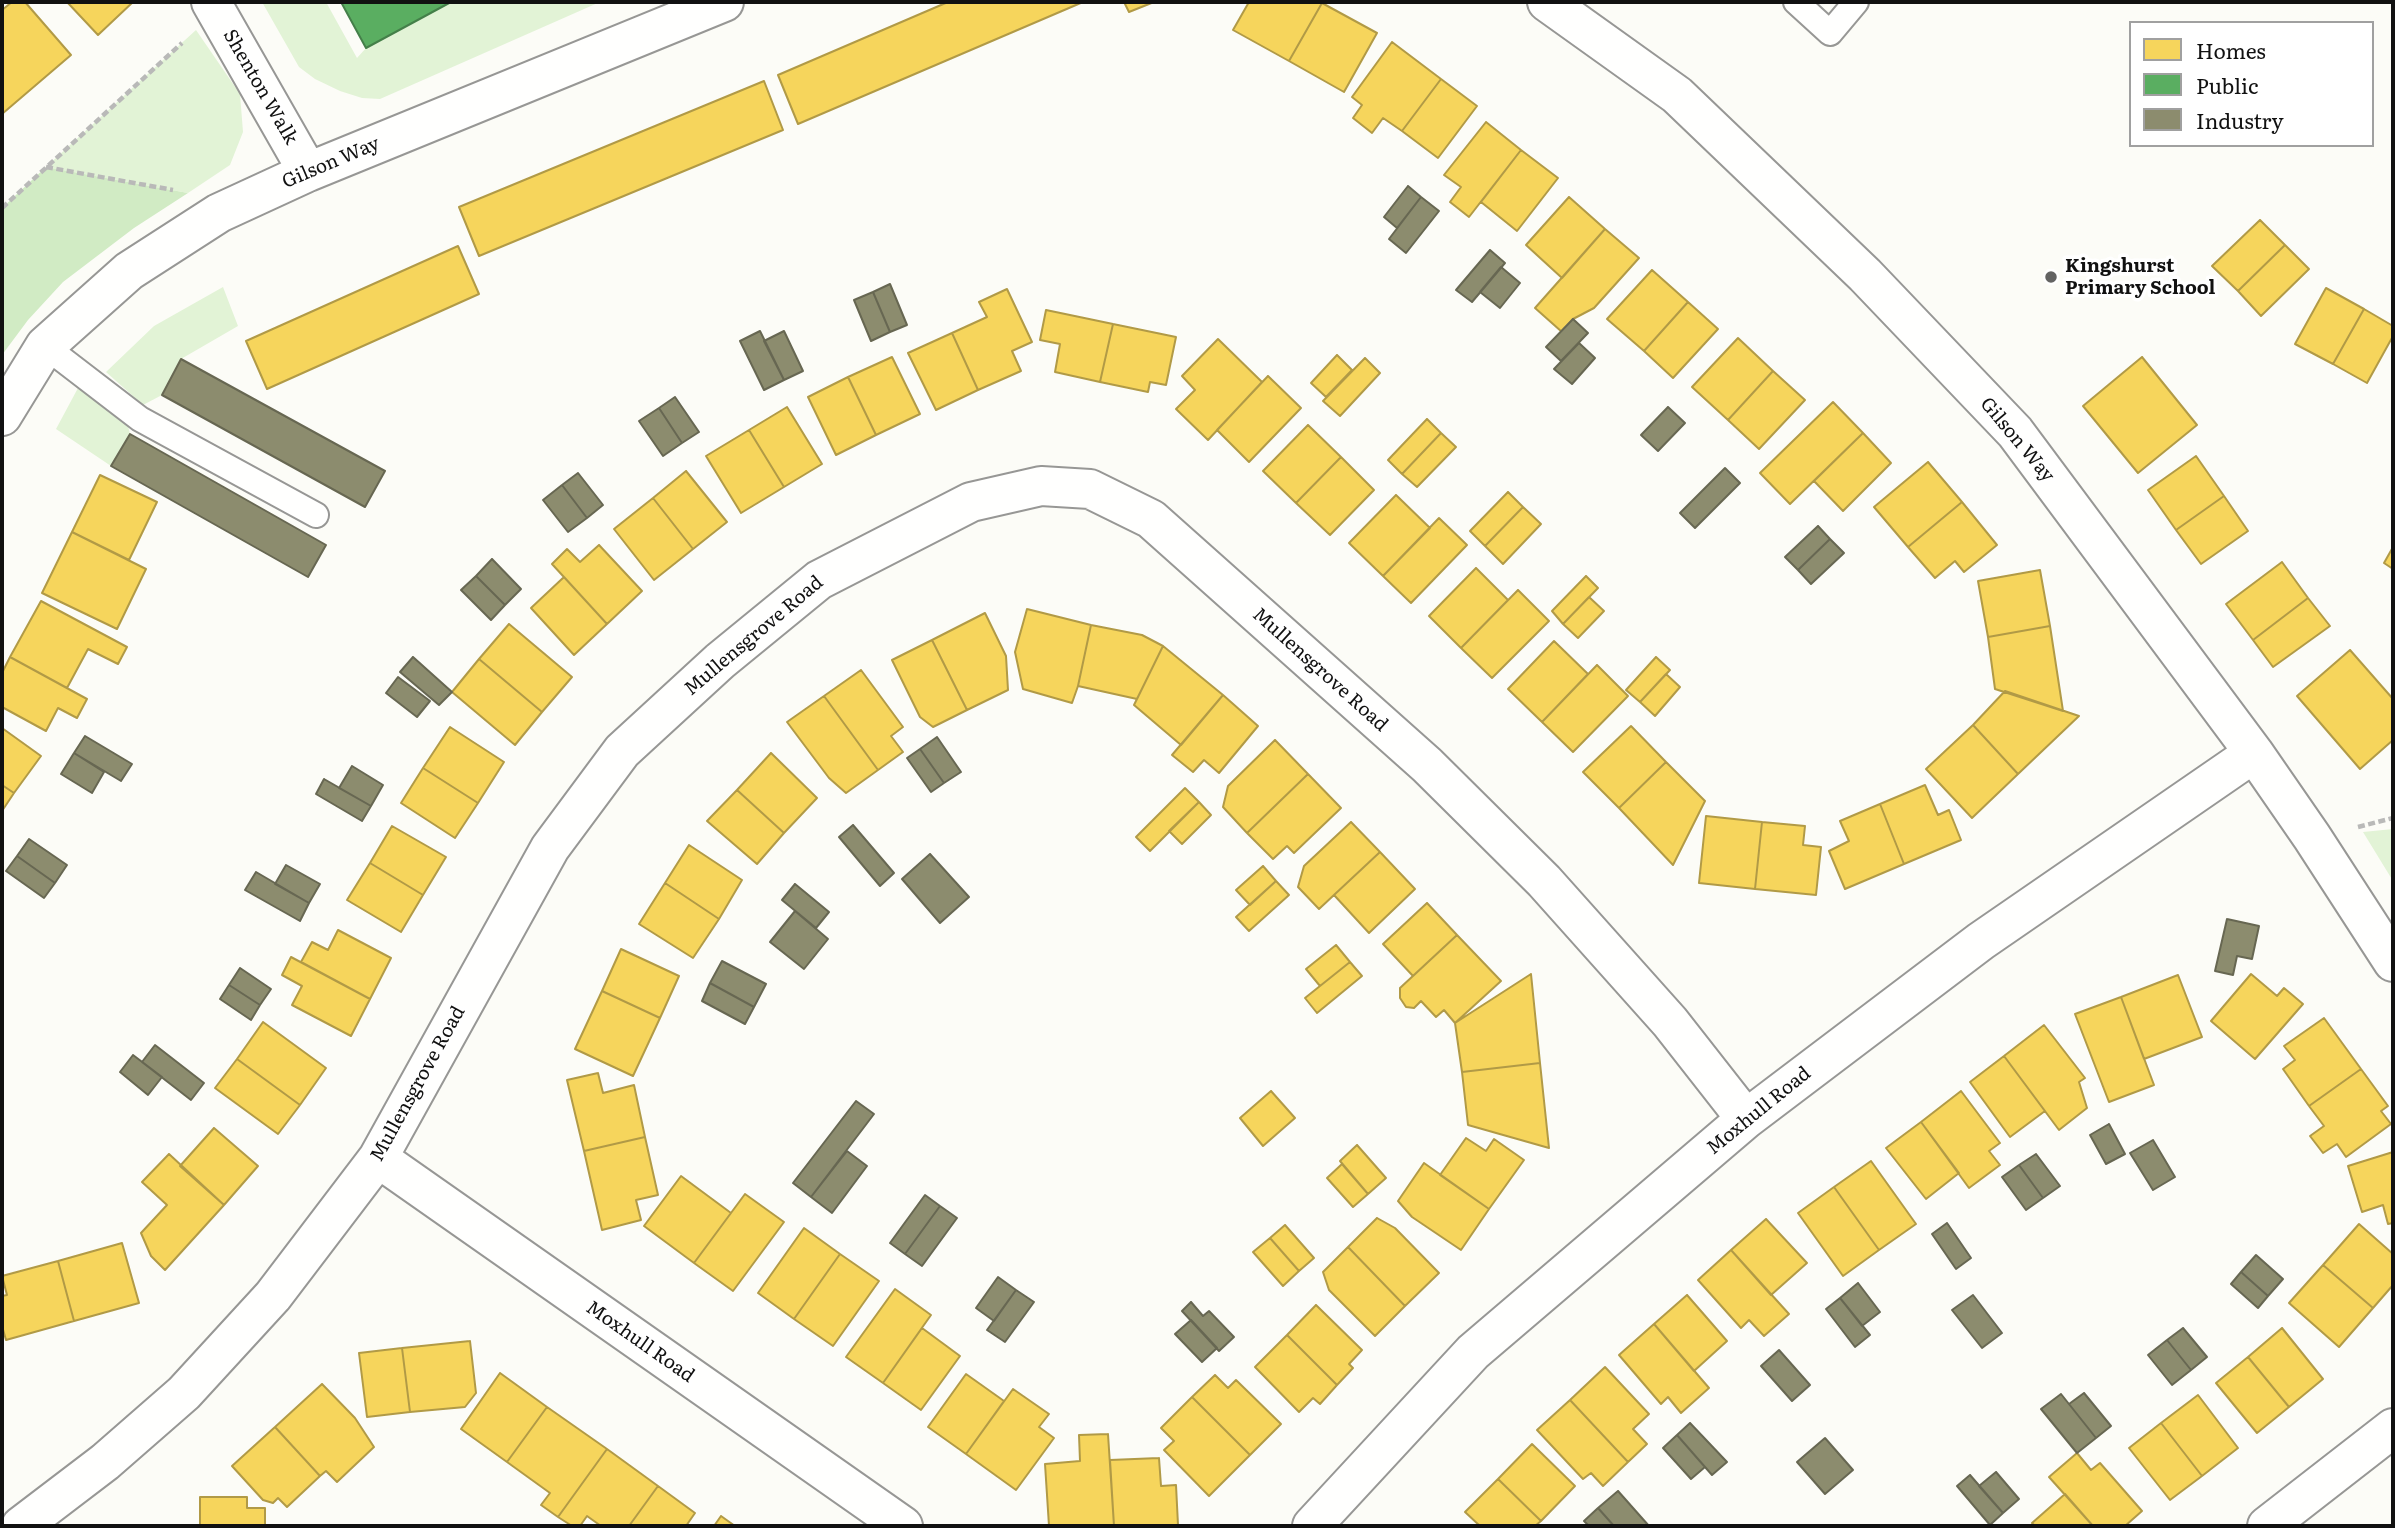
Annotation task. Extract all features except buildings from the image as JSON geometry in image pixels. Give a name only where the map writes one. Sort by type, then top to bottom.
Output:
[{"type":"street","name":"Gilson Way","points":[[2,416],[45,346],[129,271],[219,213],[308,172],[724,2]]},
{"type":"street","name":"Gilson Way","points":[[1547,2],[1677,95],[1865,275],[2015,432],[2254,754],[2312,837],[2393,962]]},
{"type":"street","name":"Shenton Walk","points":[[214,6],[308,172]]},
{"type":"street","name":"Mullensgrove Road","points":[[21,1526],[105,1462],[184,1394],[273,1296],[378,1158],[550,848],[622,751],[720,661],[818,580],[971,502],[1041,486],[1090,489],[1151,519],[1427,765],[1553,891],[1670,1022],[1746,1119]]},
{"type":"street","name":"Moxhull Road","points":[[1312,1526],[1474,1352],[1746,1119],[1981,941],[2254,754]]},
{"type":"street","name":"Moxhull Road","points":[[378,1158],[903,1526]]},
{"type":"street","points":[[2267,1526],[2393,1428]]},
{"type":"lane","points":[[1796,2],[1830,33],[1856,2]]},
{"type":"lane","points":[[45,346],[140,419],[316,515]]},
{"type":"path","points":[[2,208],[214,6]]},
{"type":"path","points":[[46,167],[177,190]]},
{"type":"green space","points":[[262,2],[326,2],[357,58],[366,48],[451,2],[600,2],[380,99],[362,98],[340,91],[315,79],[299,67]]},
{"type":"green space","points":[[196,30],[240,94],[243,132],[230,165],[188,193],[46,167]]},
{"type":"green space","points":[[46,167],[188,193],[134,228],[63,282],[28,320],[2,355],[2,208]]},
{"type":"green space","points":[[223,287],[238,326],[181,359],[162,395],[143,405],[106,372],[154,326]]},
{"type":"green space","points":[[78,388],[128,426],[130,434],[111,466],[56,429]]},
{"type":"green space","points":[[2393,829],[2393,881],[2363,832]]},
{"type":"place","name":"Kingshurst Primary School","points":[[2051,277]]}]
